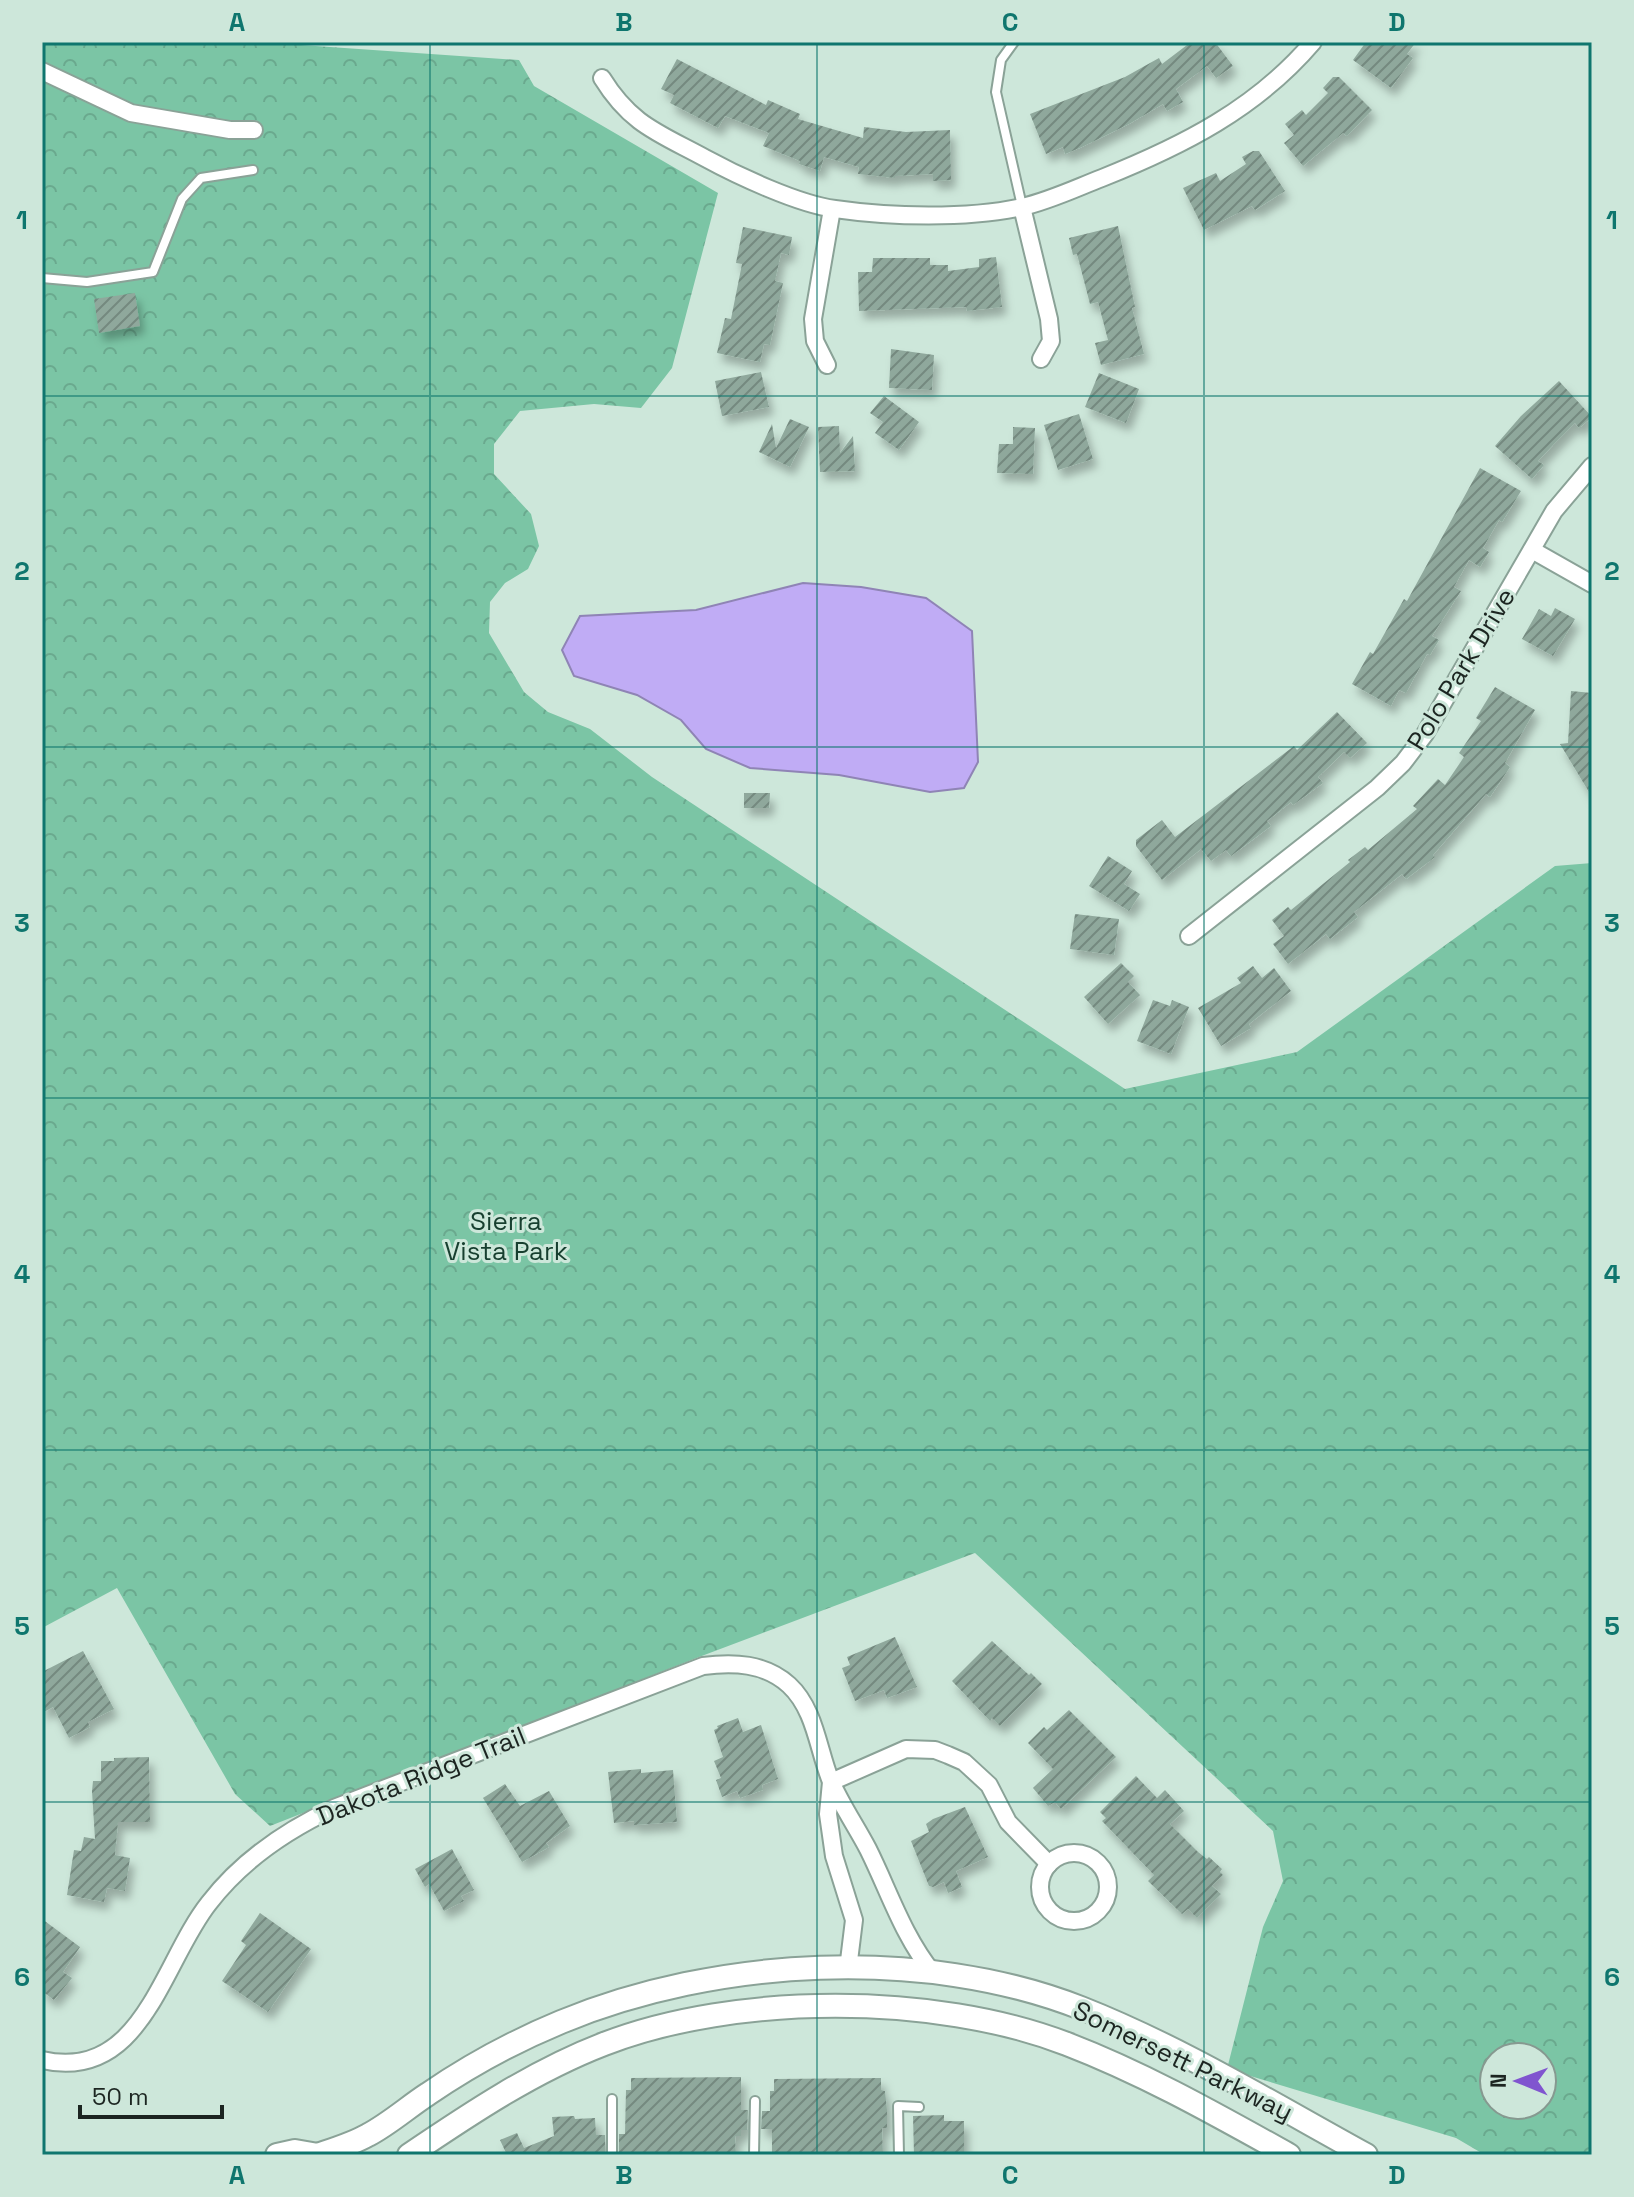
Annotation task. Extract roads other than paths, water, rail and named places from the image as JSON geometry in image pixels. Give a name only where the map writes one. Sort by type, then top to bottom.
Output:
[{"type":"main road","name":"Somersett Parkway","points":[[318,2155],[370,2135],[429,2092],[480,2063],[540,2031],[598,2007],[687,1983],[798,1970],[848,1969],[933,1973],[1004,1984],[1080,2008],[1171,2050],[1366,2155]]},
{"type":"main road","name":"Somersett Parkway","points":[[409,2155],[481,2106],[540,2074],[602,2045],[656,2026],[789,2008],[853,2007],[946,2013],[1012,2026],[1066,2044],[1142,2076],[1289,2155]]},
{"type":"main road","points":[[277,2155],[295,2151],[318,2155]]},
{"type":"street","points":[[602,78],[617,102],[634,119],[747,178],[832,209],[934,214],[1022,207],[1149,159],[1196,136],[1259,95],[1285,74],[1313,42]]},
{"type":"street","points":[[42,71],[131,113],[230,130],[254,130]]},
{"type":"street","points":[[1022,207],[1049,319],[1051,341],[1041,359]]},
{"type":"street","points":[[827,365],[815,341],[813,319],[832,209]]},
{"type":"street","name":"Polo Park Drive","points":[[1189,936],[1377,788],[1403,763],[1425,734],[1554,511],[1592,466]]},
{"type":"street","points":[[1532,550],[1592,584]]},
{"type":"street","name":"Dakota Ridge Trail","points":[[42,2060],[54,2063],[93,2058],[120,2044],[132,2033],[186,1935],[207,1904],[244,1865],[286,1833],[334,1808],[703,1666],[725,1663],[749,1665],[770,1673],[789,1685],[804,1703],[831,1782],[873,1859],[915,1951],[933,1973]]},
{"type":"street","points":[[831,1782],[906,1749],[935,1750],[964,1762],[989,1785],[1008,1822],[1049,1864]]},
{"type":"street","name":"Dakota Ridge Trail","points":[[831,1782],[828,1814],[834,1856],[854,1920],[848,1969]]},
{"type":"street","points":[[1078,1853],[1097,1862],[1108,1880],[1105,1901],[1099,1910],[1090,1918],[1079,1921],[1067,1921],[1056,1916],[1042,1898],[1040,1886],[1049,1864],[1067,1854],[1078,1853]]},
{"type":"lane","points":[[1014,42],[1001,60],[996,92],[1022,207]]},
{"type":"lane","points":[[42,278],[87,282],[153,272],[182,199],[201,178],[253,170]]},
{"type":"lane","points":[[612,2099],[612,2155]]},
{"type":"lane","points":[[754,2155],[755,2101]]},
{"type":"lane","points":[[899,2155],[898,2106],[919,2107]]},
{"type":"park label","name":"Sierra Vista Park","points":[[506,1236]]}]
